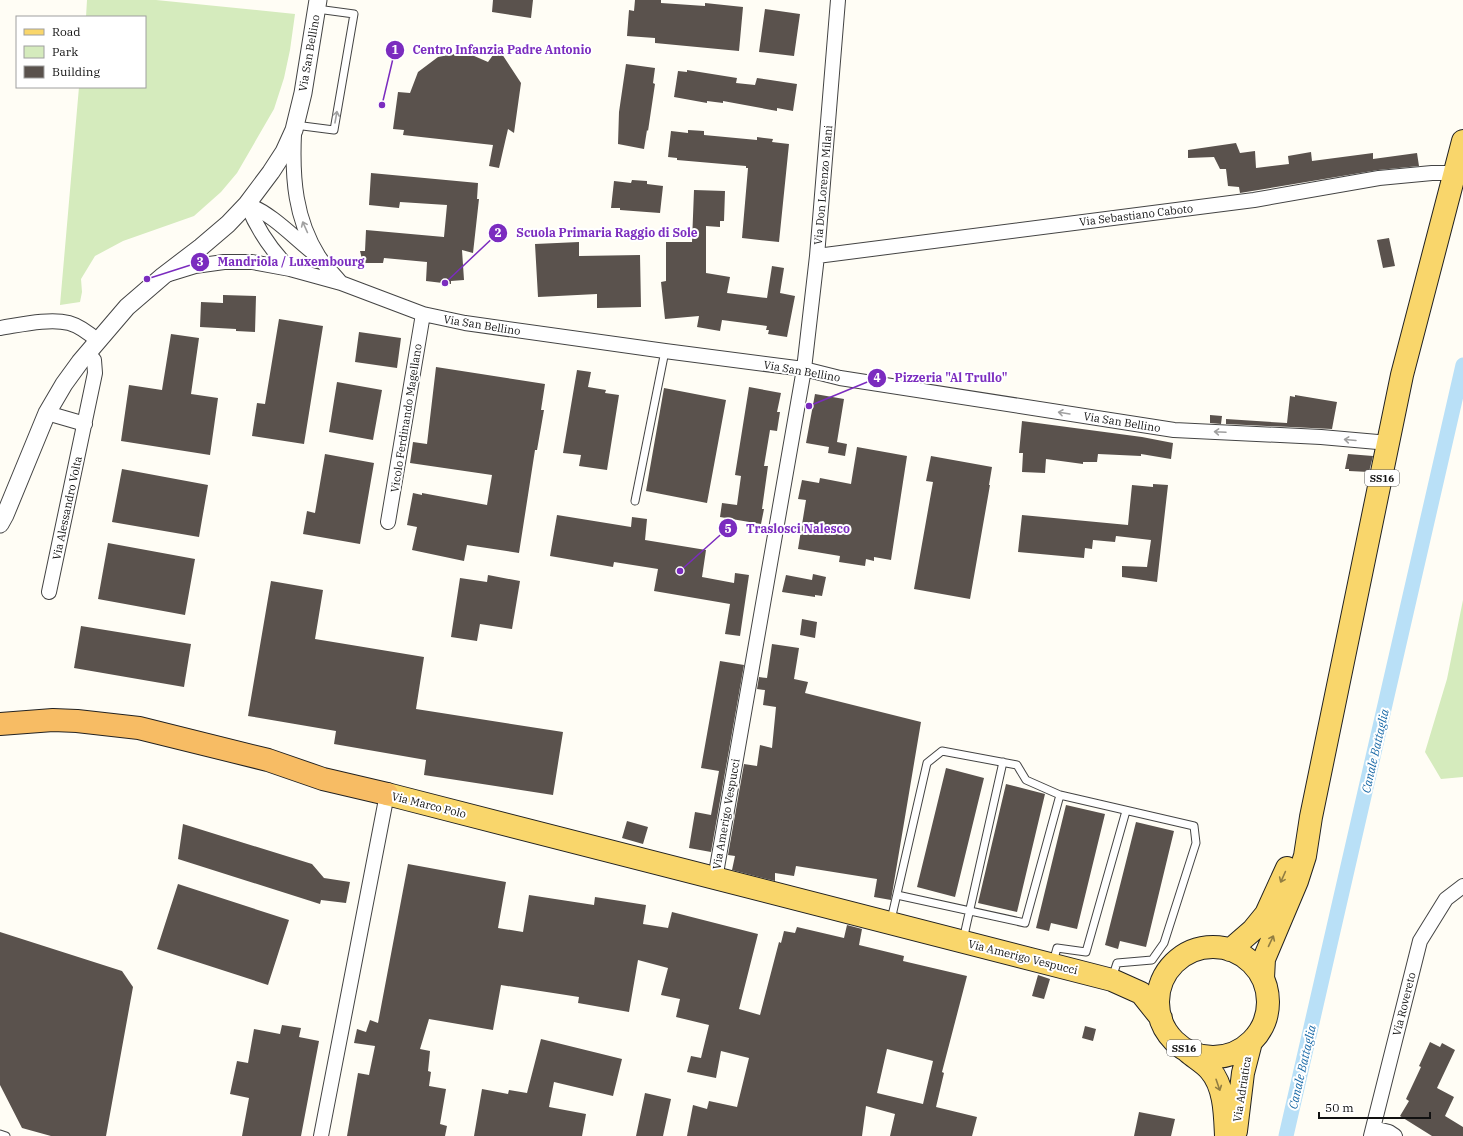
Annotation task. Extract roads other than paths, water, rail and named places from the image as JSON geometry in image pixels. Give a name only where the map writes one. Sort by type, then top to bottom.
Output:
[{"type":"highway","points":[[0,724],[53,720],[77,721],[139,728],[268,760],[323,779]]},
{"type":"highway","points":[[0,735],[55,731],[134,738],[268,771],[323,779],[387,794]]},
{"type":"main road","name":"SS16","points":[[1263,978],[1264,959],[1298,881],[1305,856],[1311,816],[1402,376],[1463,141]]},
{"type":"main road","name":"Via Marco Polo","points":[[387,794],[714,879]]},
{"type":"main road","name":"SS16","points":[[1230,950],[1253,930],[1266,914],[1311,816]]},
{"type":"main road","name":"Via Amerigo Vespucci","points":[[714,879],[1112,980],[1141,993],[1161,1018]]},
{"type":"main road","name":"SS16","points":[[1213,947],[1230,950],[1243,956],[1255,966],[1263,978],[1268,995],[1268,1012],[1262,1028],[1251,1042],[1236,1052],[1218,1057],[1199,1055],[1182,1047],[1169,1035],[1161,1018],[1158,1001],[1161,985],[1169,970],[1181,958],[1196,950],[1213,947]]},
{"type":"main road","name":"Via Amerigo Vespucci","points":[[1112,980],[1145,978],[1169,970]]},
{"type":"main road","name":"Via Adriatica","points":[[1235,1136],[1242,1073],[1251,1042]]},
{"type":"main road","name":"Via Adriatica","points":[[1182,1047],[1210,1070],[1216,1079],[1224,1103],[1226,1136]]},
{"type":"street","name":"Via Don Lorenzo Milani","points":[[804,369],[817,256],[838,0]]},
{"type":"street","name":"Via San Bellino","points":[[163,276],[228,224],[247,204],[276,166],[284,152],[294,127],[310,56],[318,5]]},
{"type":"street","name":"Via San Bellino","points":[[294,127],[293,160],[298,208],[303,226],[320,257],[341,283]]},
{"type":"street","name":"Via Sebastiano Caboto","points":[[817,256],[1254,200],[1380,178],[1432,173],[1455,175]]},
{"type":"street","name":"Via San Bellino","points":[[247,204],[259,209],[278,223],[300,243],[320,257]]},
{"type":"street","points":[[247,204],[254,222],[265,239],[290,269]]},
{"type":"street","name":"Via San Bellino","points":[[163,276],[195,266],[224,262],[252,262],[290,269],[341,283],[423,314],[465,323],[804,369],[840,378],[1174,430],[1321,437],[1389,443]]},
{"type":"street","points":[[0,524],[47,413],[64,384],[93,347],[128,307],[163,276]]},
{"type":"street","name":"Vicolo Ferdinando Magellano","points":[[388,522],[423,314]]},
{"type":"street","points":[[0,328],[55,321],[70,323],[88,332],[93,347]]},
{"type":"street","name":"Via Alessandro Volta","points":[[49,592],[95,373],[93,347]]},
{"type":"street","name":"Via Amerigo Vespucci","points":[[714,879],[804,369]]},
{"type":"street","points":[[47,413],[85,424]]},
{"type":"street","name":"Via Marco Polo","points":[[321,1136],[387,794]]},
{"type":"street","name":"Via Rovereto","points":[[1372,1132],[1420,941],[1446,899],[1463,886]]},
{"type":"street","points":[[1372,1132],[1389,1132],[1395,1136]]},
{"type":"lane","points":[[294,127],[334,130],[354,14],[318,5]]},
{"type":"lane","points":[[635,502],[665,351]]},
{"type":"lane","points":[[890,923],[927,763],[942,751],[1017,765],[1026,780],[1060,796],[1194,826],[1196,842],[1164,943],[1152,960],[1117,963],[1112,980]]},
{"type":"lane","points":[[962,942],[1003,762]]},
{"type":"lane","points":[[897,895],[1025,923],[1060,796]]},
{"type":"lane","points":[[1052,964],[1057,948],[1086,952],[1126,811]]},
{"type":"lane","points":[[0,1134],[6,1136]]},
{"type":"waterway","name":"Canale Battaglia","points":[[1286,1136],[1463,365]]},
{"type":"place","name":"Centro Infanzia Padre Antonio","points":[[382,105]]},
{"type":"place","name":"Mandriola / Luxembourg","points":[[147,279]]},
{"type":"place","name":"Scuola Primaria Raggio di Sole","points":[[445,283]]},
{"type":"place","name":"Pizzeria \"Al Trullo\"","points":[[809,406]]},
{"type":"place","name":"Traslosci Nalesco","points":[[680,571]]}]
